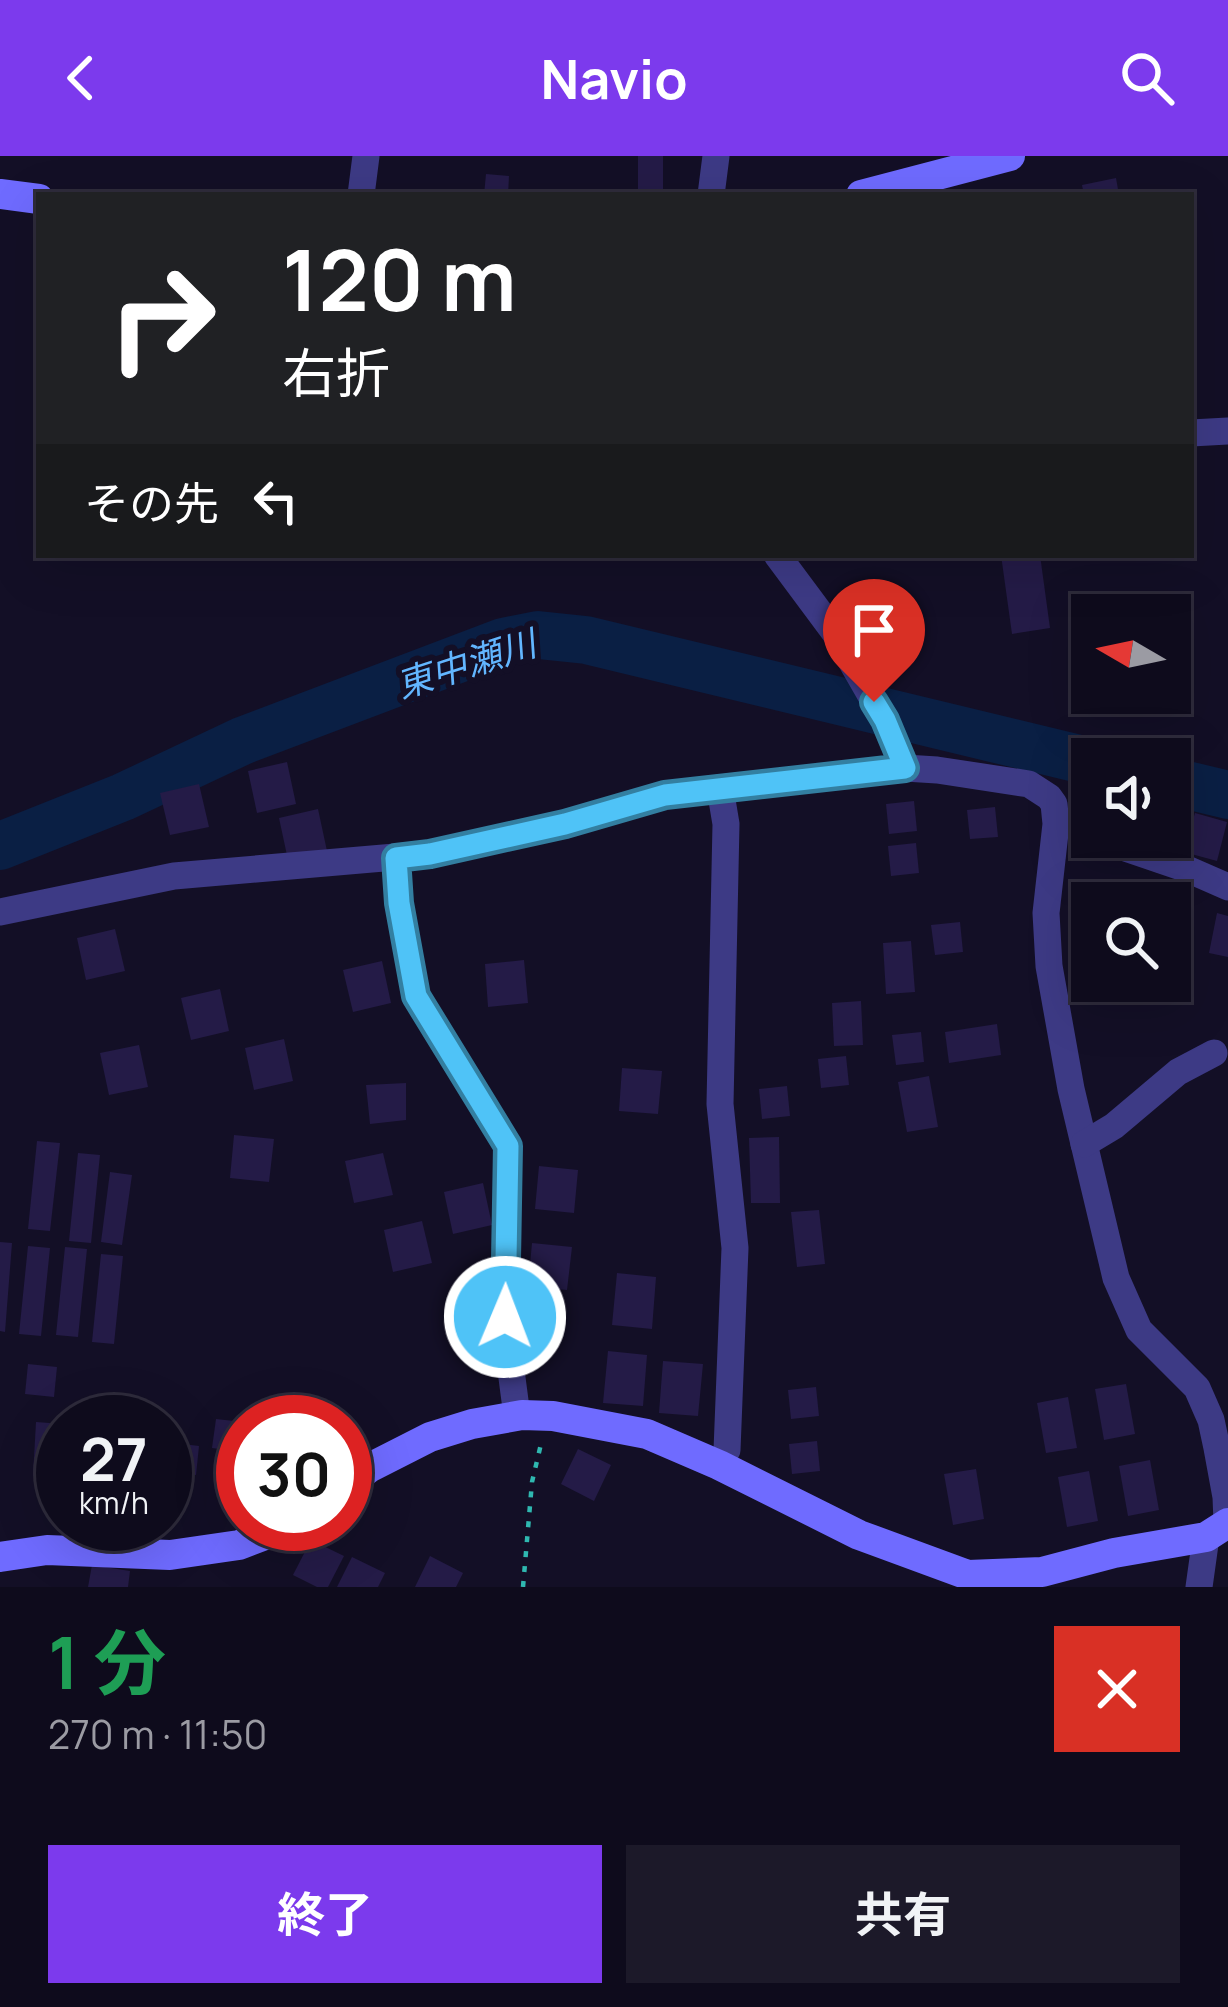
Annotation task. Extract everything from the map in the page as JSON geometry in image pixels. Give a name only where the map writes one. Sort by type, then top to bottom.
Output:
[{"type":"street","points":[[361,192],[366,156]]},
{"type":"street","points":[[711,192],[716,156]]},
{"type":"street","points":[[872,192],[1010,156]]},
{"type":"street","points":[[0,194],[36,199]]},
{"type":"street","points":[[1194,433],[1228,431]]},
{"type":"street","points":[[779,558],[835,633],[905,768]]},
{"type":"street","points":[[0,912],[174,876],[430,854],[565,824],[665,795],[720,788],[905,768],[1029,784],[1054,804],[1046,913],[1049,966],[1071,1089],[1116,1278],[1139,1330],[1197,1388],[1211,1420],[1226,1497],[1198,1587]]},
{"type":"street","points":[[719,1465],[728,1450],[735,1248],[720,1104],[726,824],[720,788]]},
{"type":"street","points":[[1056,824],[1071,829]]},
{"type":"street","points":[[396,858],[416,996],[508,1146],[505,1317],[532,1416]]},
{"type":"street","points":[[1155,858],[1228,887]]},
{"type":"street","points":[[1084,1144],[1114,1126],[1178,1072],[1214,1053]]},
{"type":"street","points":[[372,1466],[430,1437],[472,1424],[532,1416],[647,1434],[860,1534],[968,1575],[1042,1572],[1220,1528]]},
{"type":"street","points":[[0,1557],[47,1550],[170,1555],[216,1548]]},
{"type":"path","points":[[523,1587],[532,1416]]},
{"type":"building","points":[[638,156],[663,156],[663,190],[638,190]]},
{"type":"building","points":[[486,174],[509,176],[508,192],[484,192]]},
{"type":"building","points":[[1116,178],[1118,192],[1083,192],[1082,185]]},
{"type":"building","points":[[1001,558],[1040,558],[1050,628],[1012,634]]},
{"type":"building","points":[[287,762],[296,804],[257,813],[248,771]]},
{"type":"building","points":[[199,784],[209,827],[170,835],[160,793]]},
{"type":"building","points":[[914,801],[917,831],[889,834],[886,804]]},
{"type":"building","points":[[995,807],[998,837],[970,839],[967,810]]},
{"type":"building","points":[[318,809],[327,851],[288,860],[279,818]]},
{"type":"building","points":[[1195,813],[1227,822],[1217,861],[1191,854]]},
{"type":"building","points":[[916,843],[919,873],[891,876],[888,846]]},
{"type":"building","points":[[1217,913],[1228,916],[1228,957],[1209,953]]},
{"type":"building","points":[[960,922],[963,952],[935,955],[931,925]]},
{"type":"building","points":[[115,929],[125,971],[86,980],[77,938]]},
{"type":"building","points":[[911,941],[915,992],[886,994],[883,943]]},
{"type":"building","points":[[524,960],[528,1003],[488,1007],[485,964]]},
{"type":"building","points":[[382,961],[391,1003],[353,1012],[343,970]]},
{"type":"building","points":[[220,989],[229,1031],[191,1040],[181,998]]},
{"type":"building","points":[[861,1001],[863,1045],[834,1046],[832,1003]]},
{"type":"building","points":[[997,1024],[1001,1055],[949,1063],[945,1032]]},
{"type":"building","points":[[921,1032],[924,1062],[896,1065],[892,1035]]},
{"type":"building","points":[[284,1039],[293,1081],[254,1090],[245,1048]]},
{"type":"building","points":[[139,1045],[148,1087],[109,1095],[100,1053]]},
{"type":"building","points":[[846,1056],[849,1085],[821,1088],[818,1059]]},
{"type":"building","points":[[622,1068],[662,1071],[658,1114],[619,1111]]},
{"type":"building","points":[[929,1076],[938,1127],[907,1132],[898,1082]]},
{"type":"building","points":[[406,1083],[406,1120],[370,1124],[366,1085]]},
{"type":"building","points":[[787,1086],[790,1116],[762,1119],[759,1089]]},
{"type":"building","points":[[234,1135],[274,1139],[269,1182],[230,1178]]},
{"type":"building","points":[[779,1137],[780,1203],[751,1203],[749,1138]]},
{"type":"building","points":[[37,1141],[60,1143],[50,1231],[28,1229]]},
{"type":"building","points":[[78,1153],[100,1155],[91,1243],[69,1241]]},
{"type":"building","points":[[383,1153],[393,1195],[354,1203],[345,1161]]},
{"type":"building","points":[[539,1166],[578,1170],[574,1213],[535,1209]]},
{"type":"building","points":[[110,1172],[132,1175],[122,1245],[101,1242]]},
{"type":"building","points":[[483,1183],[492,1225],[453,1234],[444,1192]]},
{"type":"building","points":[[819,1210],[825,1264],[797,1267],[791,1212]]},
{"type":"building","points":[[422,1221],[432,1263],[393,1272],[384,1230]]},
{"type":"building","points":[[0,1242],[12,1243],[5,1332],[0,1331]]},
{"type":"building","points":[[532,1243],[572,1247],[567,1290],[528,1286]]},
{"type":"building","points":[[28,1246],[50,1248],[41,1336],[19,1334]]},
{"type":"building","points":[[65,1247],[87,1249],[78,1337],[56,1335]]},
{"type":"building","points":[[101,1254],[123,1256],[114,1344],[92,1342]]},
{"type":"building","points":[[617,1273],[656,1277],[652,1329],[612,1325]]},
{"type":"building","points":[[608,1351],[647,1355],[643,1406],[603,1403]]},
{"type":"building","points":[[663,1361],[703,1364],[698,1416],[659,1413]]},
{"type":"building","points":[[28,1364],[57,1367],[54,1395],[25,1394]]},
{"type":"building","points":[[1126,1384],[1135,1434],[1104,1440],[1095,1389]]},
{"type":"building","points":[[816,1387],[819,1416],[791,1419],[788,1390]]},
{"type":"building","points":[[1068,1397],[1077,1448],[1046,1453],[1037,1403]]},
{"type":"building","points":[[817,1441],[820,1471],[792,1474],[789,1444]]},
{"type":"building","points":[[192,1445],[199,1446],[196,1475],[192,1474]]},
{"type":"building","points":[[578,1449],[611,1465],[594,1501],[561,1484]]},
{"type":"building","points":[[1150,1460],[1159,1510],[1128,1516],[1119,1466]]},
{"type":"building","points":[[976,1469],[984,1519],[953,1525],[944,1474]]},
{"type":"building","points":[[1089,1471],[1098,1521],[1067,1527],[1058,1477]]},
{"type":"building","points":[[305,1551],[334,1551],[344,1556],[328,1587],[293,1575]]},
{"type":"building","points":[[430,1556],[463,1573],[456,1587],[415,1587]]},
{"type":"building","points":[[352,1557],[385,1573],[378,1587],[337,1587]]},
{"type":"building","points":[[92,1565],[130,1571],[128,1587],[88,1587]]},
{"type":"waterway","name":"東中瀬川","points":[[0,846],[123,797],[242,741],[503,642],[538,635],[586,640],[1071,757]]},
{"type":"waterway","name":"東中瀬川","points":[[1191,786],[1228,795]]},
{"type":"route","points":[[505,1317],[508,1146],[416,996],[396,858],[565,824],[665,795],[905,768],[874,702]]}]
